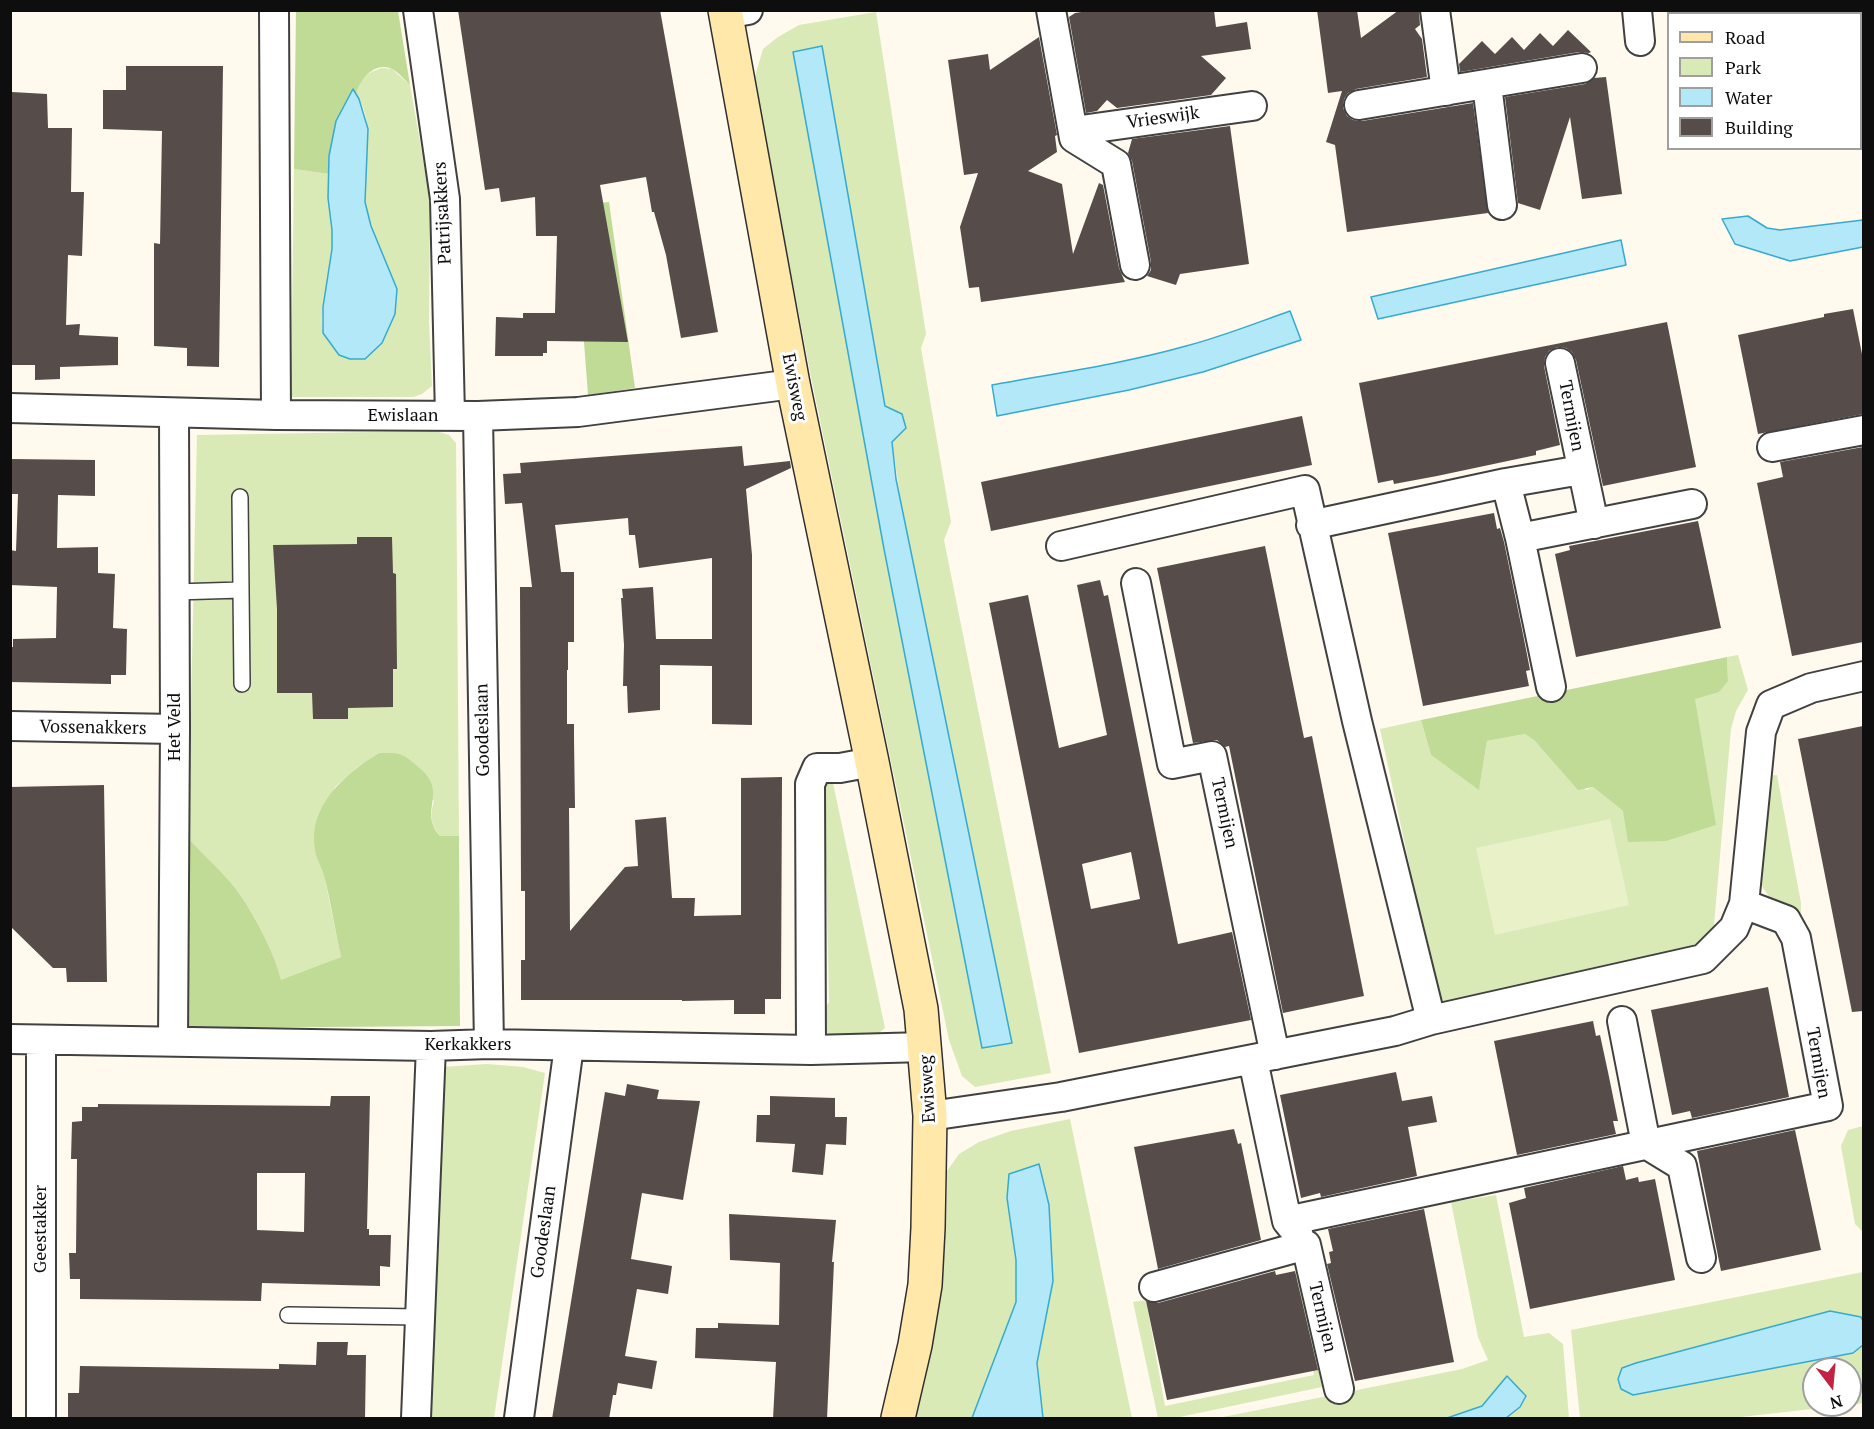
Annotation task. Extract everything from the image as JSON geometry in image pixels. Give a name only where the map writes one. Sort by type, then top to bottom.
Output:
[{"type":"street","points":[[274,10],[276,415]]},
{"type":"street","name":"Patrijsakkers","points":[[418,10],[445,199],[464,416]]},
{"type":"street","points":[[1051,10],[1074,138],[1116,164],[1135,265]]},
{"type":"street","points":[[1435,10],[1446,91]]},
{"type":"street","points":[[1637,10],[1640,40]]},
{"type":"street","name":"Ewisweg","points":[[733,12],[793,384],[873,762],[921,1009],[926,1047],[931,1174],[925,1285],[915,1345],[898,1419]]},
{"type":"street","points":[[1359,105],[1582,68]]},
{"type":"street","points":[[1487,85],[1502,205]]},
{"type":"street","name":"Vrieswijk","points":[[1074,131],[1252,106]]},
{"type":"street","name":"Termijen","points":[[1560,363],[1594,524]]},
{"type":"street","name":"Ewislaan","points":[[10,408],[276,415],[464,416],[578,412],[793,384]]},
{"type":"street","name":"Het Veld","points":[[173,1041],[174,413]]},
{"type":"street","name":"Goodeslaan","points":[[464,416],[489,1044]]},
{"type":"street","points":[[1772,447],[1863,430]]},
{"type":"street","name":"Termijen","points":[[1311,525],[1506,483],[1581,470]]},
{"type":"street","points":[[1506,483],[1520,538],[1551,687]]},
{"type":"street","points":[[1061,546],[1305,490],[1311,525],[1357,721],[1431,1020]]},
{"type":"street","points":[[1520,538],[1692,504]]},
{"type":"street","name":"Termijen","points":[[1136,583],[1172,764],[1212,756],[1264,1058],[1287,1221],[1306,1245],[1339,1389]]},
{"type":"street","points":[[930,1116],[1061,1097],[1264,1058],[1395,1031],[1431,1020],[1703,959],[1734,927],[1744,904],[1761,732],[1771,705],[1811,688],[1863,676]]},
{"type":"street","name":"Vossenakkers","points":[[10,726],[175,729]]},
{"type":"street","points":[[811,1050],[810,784],[817,768],[840,768],[873,762]]},
{"type":"street","name":"Termijen","points":[[1287,1221],[1827,1106],[1796,938],[1786,921],[1744,904]]},
{"type":"street","points":[[1622,1021],[1646,1144],[1682,1166],[1701,1258]]},
{"type":"street","name":"Kerkakkers","points":[[10,1039],[811,1050],[926,1047]]},
{"type":"street","name":"Geestakker","points":[[41,1040],[41,1419]]},
{"type":"street","points":[[416,1419],[431,1046]]},
{"type":"street","name":"Goodeslaan","points":[[519,1419],[570,1046]]},
{"type":"street","points":[[1154,1287],[1306,1245]]},
{"type":"lane","points":[[240,497],[242,684]]},
{"type":"lane","points":[[175,592],[241,590]]},
{"type":"lane","points":[[288,1315],[419,1317]]},
{"type":"green space","points":[[296,11],[398,11],[410,85],[399,74],[385,67],[369,73],[356,94],[353,90],[329,156],[329,174],[294,169]]},
{"type":"green space","points":[[876,12],[926,334],[921,348],[951,522],[944,540],[1051,1073],[975,1087],[962,1076],[949,1040],[811,377],[754,80],[763,49],[799,25]],"holes":[[[822,46],[892,442],[982,1048],[884,549],[793,52]]]},
{"type":"green space","points":[[382,68],[392,69],[410,85],[430,198],[429,321],[432,386],[422,394],[413,397],[291,397],[294,169],[329,174],[332,249],[323,302],[322,323],[324,335],[339,355],[397,289],[378,247],[367,213],[365,188],[368,133],[363,106],[356,94],[365,77]]},
{"type":"green space","points":[[609,202],[635,388],[588,395],[579,276],[569,206]]},
{"type":"green space","points":[[436,431],[449,435],[456,443],[459,836],[440,836],[432,819],[434,801],[379,753],[359,766],[335,787],[315,850],[324,875],[341,957],[281,981],[270,948],[247,905],[229,881],[188,838],[197,435]]},
{"type":"green space","points":[[1738,655],[1748,690],[1736,711],[1731,729],[1712,948],[1439,1002],[1380,729],[1421,720],[1431,755],[1479,789],[1487,741],[1525,734],[1586,790],[1593,787],[1623,811],[1695,699],[1728,681],[1727,657]]},
{"type":"green space","points":[[1727,657],[1728,681],[1719,692],[1695,699],[1716,825],[1666,841],[1628,842],[1623,811],[1593,787],[1578,790],[1535,741],[1525,734],[1487,741],[1479,790],[1431,755],[1421,720]]},
{"type":"green space","points":[[379,753],[396,753],[403,756],[427,775],[432,784],[431,818],[434,827],[440,836],[459,836],[460,1026],[190,1028],[184,1020],[188,838],[223,873],[241,896],[264,936],[281,980],[341,957],[323,873],[316,853],[314,834],[323,805],[332,792],[354,770]]},
{"type":"green space","points":[[1777,775],[1801,913],[1786,911],[1774,904],[1759,882],[1766,776]]},
{"type":"green space","points":[[833,783],[885,1028],[874,1037],[827,1038],[819,1031],[818,1019],[829,1002],[825,810],[817,801],[823,784]]},
{"type":"green space","points":[[1610,819],[1629,905],[1495,935],[1476,848]]},
{"type":"green space","points":[[487,1064],[523,1067],[545,1073],[494,1418],[429,1418],[442,1067]]},
{"type":"green space","points":[[1070,1119],[1132,1418],[1043,1418],[1037,1363],[1053,1281],[1007,1198],[1016,1260],[1016,1302],[972,1418],[915,1418],[931,1350],[946,1227],[947,1171],[959,1154],[979,1142],[1011,1131]]},
{"type":"green space","points":[[1864,1126],[1863,1232],[1855,1224],[1841,1146],[1848,1130]]},
{"type":"green space","points":[[1496,1195],[1524,1337],[1549,1333],[1563,1344],[1569,1418],[1506,1418],[1520,1407],[1482,1406],[1446,1418],[1218,1418],[1462,1369],[1488,1360],[1478,1337],[1451,1202]]},
{"type":"green space","points":[[1291,1272],[1300,1276],[1322,1387],[1175,1418],[1158,1418],[1133,1302],[1146,1300],[1165,1406],[1314,1375]]},
{"type":"green space","points":[[1863,1272],[1863,1321],[1861,1317],[1830,1311],[1636,1363],[1633,1395],[1802,1363],[1802,1410],[1732,1418],[1580,1418],[1571,1330]]},
{"type":"green space","points":[[1863,1345],[1863,1403],[1862,1357],[1832,1357],[1853,1353]]},
{"type":"water","points":[[822,46],[885,406],[902,414],[906,428],[892,442],[896,479],[1012,1043],[982,1048],[884,549],[793,52]]},
{"type":"water","points":[[353,89],[359,99],[368,129],[365,202],[371,226],[397,289],[395,314],[382,343],[365,359],[350,359],[339,355],[323,333],[323,307],[332,249],[328,198],[329,156],[336,121]]},
{"type":"water","points":[[1748,216],[1767,228],[1780,230],[1863,220],[1863,247],[1790,261],[1735,244],[1722,219]]},
{"type":"water","points":[[1621,240],[1626,265],[1378,319],[1371,297]]},
{"type":"water","points":[[1290,311],[1301,340],[1203,372],[1129,390],[997,416],[992,385],[1138,358],[1212,338]]},
{"type":"water","points":[[1039,1164],[1049,1205],[1053,1281],[1037,1363],[1043,1418],[972,1418],[1016,1302],[1016,1260],[1007,1198],[1009,1174]]},
{"type":"water","points":[[1830,1311],[1861,1317],[1863,1321],[1863,1345],[1853,1353],[1832,1357],[1802,1357],[1802,1363],[1633,1395],[1621,1389],[1618,1379],[1622,1368]]},
{"type":"water","points":[[1507,1376],[1526,1396],[1520,1407],[1506,1418],[1447,1418],[1482,1406]]},
{"type":"building","points":[[458,10],[660,10],[718,332],[681,338],[666,255],[654,212],[652,212],[646,177],[600,185],[628,342],[547,341],[547,353],[543,353],[543,356],[495,356],[496,317],[523,318],[523,313],[555,313],[557,236],[536,236],[535,197],[501,202],[499,188],[485,190]]},
{"type":"building","points":[[1094,10],[1214,10],[1216,27],[1247,22],[1251,49],[1201,56],[1226,78],[1211,95],[1117,108],[1107,100],[1097,111],[1086,113],[1069,17],[1075,13]]},
{"type":"building","points":[[1317,10],[1357,10],[1361,38],[1399,10],[1419,10],[1420,25],[1415,29],[1422,39],[1427,77],[1356,89],[1348,93],[1344,99],[1343,108],[1347,116],[1353,120],[1362,121],[1473,103],[1488,213],[1347,232],[1335,145],[1326,142],[1342,91],[1328,93]]},
{"type":"building","points":[[1568,30],[1591,52],[1579,52],[1460,72],[1459,64],[1482,41],[1495,54],[1512,37],[1524,50],[1540,33],[1553,46]]},
{"type":"building","points":[[1039,37],[1057,135],[1055,136],[1057,152],[1028,171],[1062,184],[1073,254],[1099,183],[1103,185],[1119,268],[1125,282],[981,302],[979,287],[969,288],[960,227],[978,173],[964,175],[948,60],[988,54],[990,70]]},
{"type":"building","points":[[126,66],[223,66],[219,367],[187,366],[187,348],[154,346],[154,243],[160,244],[162,131],[103,129],[103,90],[126,90]]},
{"type":"building","points":[[1606,77],[1622,194],[1582,199],[1570,117],[1540,210],[1518,203],[1505,97],[1585,84],[1594,78]]},
{"type":"building","points":[[12,92],[47,94],[48,128],[72,128],[71,192],[84,192],[82,256],[68,255],[66,325],[80,324],[79,335],[118,337],[118,365],[60,367],[60,379],[35,380],[35,365],[12,365]]},
{"type":"building","points":[[1230,126],[1249,264],[1180,274],[1176,285],[1147,276],[1151,270],[1151,262],[1132,161],[1128,153],[1132,139]]},
{"type":"building","points":[[1853,309],[1863,359],[1863,414],[1758,434],[1738,335]]},
{"type":"building","points":[[1667,322],[1696,467],[1603,486],[1576,360],[1572,352],[1566,348],[1557,347],[1549,351],[1545,357],[1544,366],[1560,445],[1536,451],[1536,455],[1437,476],[1394,484],[1393,480],[1378,483],[1359,383]]},
{"type":"building","points":[[1302,416],[1312,465],[991,531],[981,482]]},
{"type":"building","points":[[742,446],[744,466],[790,461],[791,468],[746,489],[752,555],[752,725],[712,724],[712,666],[660,665],[660,710],[628,713],[627,686],[623,686],[622,589],[653,587],[656,639],[712,639],[712,558],[639,568],[635,535],[629,535],[628,518],[555,525],[561,572],[574,572],[574,642],[568,642],[567,670],[567,724],[574,724],[575,808],[569,808],[570,931],[625,867],[638,866],[635,820],[666,817],[672,898],[695,898],[694,916],[741,915],[741,778],[782,777],[781,999],[765,999],[765,1014],[734,1014],[734,1000],[521,1000],[521,960],[525,960],[525,891],[521,891],[520,587],[532,587],[522,503],[505,504],[503,474],[521,473],[520,463]]},
{"type":"building","points":[[1863,447],[1863,642],[1792,656],[1757,483],[1783,477],[1780,462]]},
{"type":"building","points":[[10,459],[95,460],[95,496],[58,495],[57,548],[98,547],[98,573],[115,574],[113,628],[127,629],[126,675],[111,675],[111,684],[10,682],[10,647],[13,647],[13,639],[56,638],[57,587],[10,585],[10,550],[16,551],[18,494],[10,494]]},
{"type":"building","points":[[1494,513],[1497,529],[1500,528],[1504,542],[1523,634],[1530,670],[1526,671],[1529,686],[1423,706],[1388,533]]},
{"type":"building","points":[[1698,521],[1721,628],[1576,657],[1555,554],[1570,550],[1569,546]]},
{"type":"building","points":[[357,537],[392,537],[393,573],[396,574],[397,669],[393,669],[393,707],[348,708],[348,719],[313,719],[312,693],[277,693],[277,609],[273,545],[357,544]]},
{"type":"building","points":[[1265,546],[1304,738],[1312,736],[1364,996],[1283,1013],[1229,746],[1225,747],[1217,740],[1193,743],[1157,568]]},
{"type":"building","points":[[1100,580],[1104,596],[1108,595],[1178,944],[1232,932],[1251,1020],[1079,1053],[989,603],[1028,595],[1059,748],[1107,735],[1077,585]],"holes":[[[1131,852],[1140,899],[1091,909],[1082,864]]]},
{"type":"building","points":[[1863,726],[1863,1011],[1852,1012],[1798,739]]},
{"type":"building","points":[[104,785],[107,982],[67,982],[66,968],[53,968],[10,926],[10,787]]},
{"type":"building","points":[[1768,987],[1789,1097],[1692,1118],[1690,1111],[1672,1115],[1651,1010]]},
{"type":"building","points":[[1593,1021],[1596,1036],[1600,1035],[1618,1121],[1613,1121],[1616,1134],[1517,1155],[1494,1041]]},
{"type":"building","points":[[1396,1072],[1402,1101],[1432,1096],[1437,1122],[1408,1127],[1417,1176],[1321,1197],[1320,1193],[1301,1198],[1280,1095]]},
{"type":"building","points":[[627,1084],[659,1090],[657,1099],[700,1101],[683,1200],[642,1193],[631,1259],[672,1266],[668,1294],[637,1289],[625,1356],[657,1361],[652,1389],[618,1383],[616,1395],[613,1395],[609,1419],[552,1419],[605,1092],[625,1096]]},
{"type":"building","points":[[331,1096],[370,1096],[367,1229],[369,1229],[369,1235],[391,1235],[390,1267],[380,1266],[380,1286],[262,1283],[261,1301],[80,1299],[80,1279],[70,1279],[69,1253],[76,1253],[77,1159],[71,1159],[72,1122],[82,1121],[82,1107],[98,1107],[98,1104],[330,1106]],"holes":[[[257,1173],[305,1173],[304,1232],[257,1230]]]},
{"type":"building","points":[[770,1096],[835,1098],[835,1117],[847,1117],[846,1145],[826,1144],[823,1175],[792,1172],[795,1144],[756,1142],[757,1115],[770,1115]]},
{"type":"building","points":[[1234,1129],[1238,1144],[1241,1143],[1261,1240],[1158,1269],[1134,1147]]},
{"type":"building","points":[[1795,1130],[1821,1250],[1721,1271],[1697,1151]]},
{"type":"building","points":[[1623,1166],[1626,1180],[1638,1177],[1639,1182],[1655,1179],[1675,1280],[1530,1309],[1509,1203],[1526,1198],[1524,1188]]},
{"type":"building","points":[[1424,1209],[1454,1362],[1355,1381],[1327,1264],[1331,1263],[1329,1252],[1333,1251],[1328,1229]]},
{"type":"building","points":[[729,1214],[836,1220],[832,1262],[834,1262],[827,1419],[773,1419],[776,1362],[695,1358],[696,1328],[718,1328],[718,1323],[779,1325],[780,1263],[730,1260]]},
{"type":"building","points":[[1275,1271],[1276,1275],[1295,1271],[1318,1370],[1167,1400],[1146,1301],[1158,1303]]},
{"type":"building","points":[[317,1342],[348,1342],[347,1355],[366,1355],[365,1419],[68,1419],[68,1393],[79,1393],[80,1366],[279,1369],[279,1364],[316,1365]]}]
